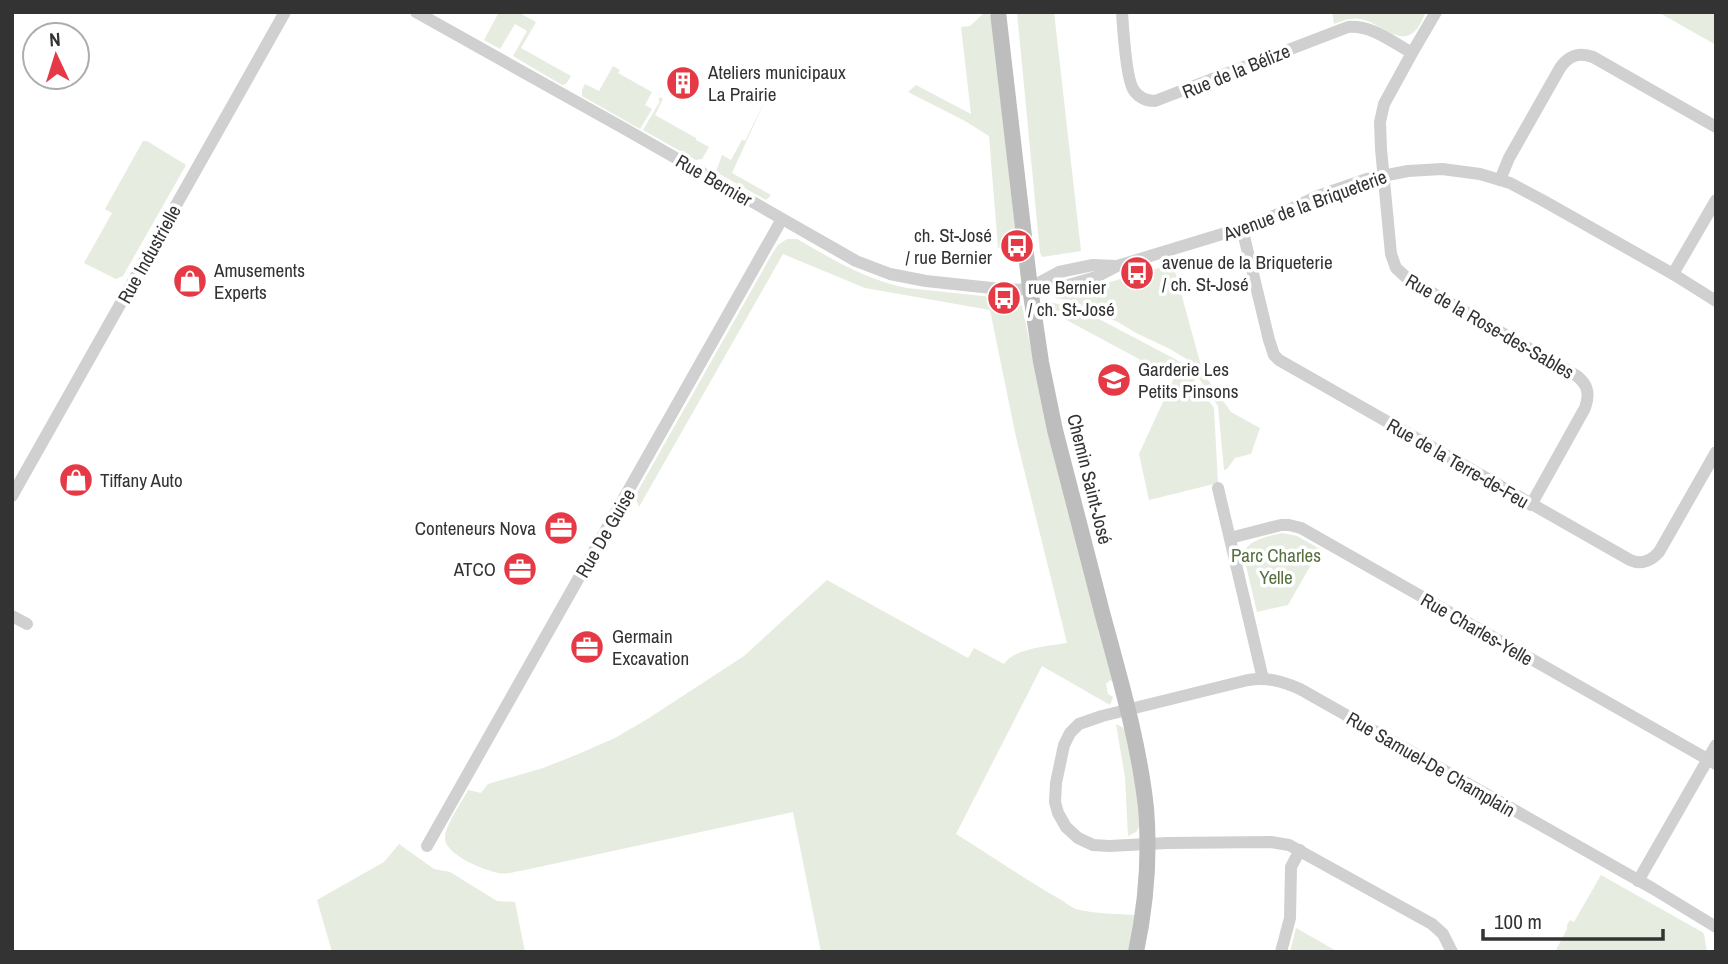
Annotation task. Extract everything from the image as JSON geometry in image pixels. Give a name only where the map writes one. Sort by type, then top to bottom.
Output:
[{"type":"street","name":"Rue Industrielle","points":[[12,496],[285,12]]},
{"type":"street","name":"Rue Bernier","points":[[416,12],[856,261],[890,274],[926,281],[1010,290],[1030,288]]},
{"type":"street","name":"Chemin Saint-José","points":[[998,12],[1037,340],[1055,430],[1128,710],[1143,786],[1147,844],[1143,906],[1136,952]]},
{"type":"street","name":"Rue de la Bélize","points":[[1122,12],[1130,84],[1138,95],[1149,101],[1161,100],[1348,27],[1368,29],[1412,54]]},
{"type":"street","points":[[1384,174],[1381,113],[1436,12]]},
{"type":"street","points":[[1500,180],[1509,158],[1560,68],[1567,59],[1577,55],[1593,57],[1716,127]]},
{"type":"street","name":"Avenue de la Briqueterie","points":[[1030,288],[1062,287],[1096,277],[1117,266],[1242,228],[1367,178],[1413,170],[1442,169],[1468,171],[1500,180],[1542,200],[1716,301]]},
{"type":"street","name":"Rue de la Rose-des-Sables","points":[[1384,174],[1392,262],[1402,274],[1577,376],[1587,386],[1589,393],[1586,408],[1531,505]]},
{"type":"street","points":[[1673,274],[1716,201]]},
{"type":"street","name":"Rue De Guise","points":[[427,846],[782,219]]},
{"type":"street","name":"Rue de la Terre-de-Feu","points":[[1242,228],[1269,341],[1279,360],[1630,560],[1650,560],[1659,552],[1716,452]]},
{"type":"street","points":[[1217,488],[1263,679]]},
{"type":"street","name":"Rue Charles-Yelle","points":[[1230,538],[1284,525],[1301,528],[1712,762]]},
{"type":"street","points":[[12,616],[27,624]]},
{"type":"street","name":"Rue Samuel-De Champlain","points":[[1452,952],[1443,934],[1432,924],[1300,850],[1278,842],[1109,846],[1085,842],[1066,827],[1055,802],[1062,752],[1070,733],[1086,721],[1238,682],[1263,679],[1279,681],[1300,689],[1716,927]]},
{"type":"street","points":[[1638,881],[1712,762],[1716,746]]},
{"type":"street","points":[[1282,952],[1290,918],[1290,867],[1300,850]]},
{"type":"green space","points":[[499,12],[518,12],[536,22],[521,48],[571,76],[566,84],[562,85],[513,56],[527,31],[515,24],[500,49],[484,40]]},
{"type":"green space","points":[[1017,12],[1054,12],[1081,251],[1042,257],[1040,253]]},
{"type":"green space","points":[[1332,12],[1426,12],[1415,31],[1402,36],[1360,19],[1334,24]]},
{"type":"green space","points":[[1658,12],[1716,12],[1716,45]]},
{"type":"green space","points":[[983,14],[991,16],[1017,245],[1013,249],[998,248],[989,136],[908,92],[916,85],[971,114],[961,27],[970,26]]},
{"type":"green space","points":[[613,66],[620,70],[618,73],[652,92],[645,105],[652,109],[640,129],[582,96],[585,84],[599,91]]},
{"type":"green space","points":[[768,94],[732,173],[771,195],[766,200],[716,172],[722,155],[731,160],[742,140],[745,141]]},
{"type":"green space","points":[[660,97],[663,99],[655,115],[709,147],[702,159],[696,160],[643,130]]},
{"type":"green space","points":[[143,141],[186,165],[123,276],[116,279],[84,263],[112,213],[105,209]]},
{"type":"green space","points":[[787,239],[797,239],[877,280],[907,288],[1011,299],[1022,306],[1038,383],[1113,682],[1110,680],[1106,684],[1108,694],[1113,697],[1110,705],[1042,666],[956,834],[1074,908],[1099,913],[1137,915],[1130,952],[821,952],[793,812],[508,873],[498,873],[475,865],[447,845],[447,828],[468,790],[481,793],[488,784],[543,768],[615,738],[744,656],[827,580],[968,658],[974,648],[1004,664],[1024,651],[1067,643],[1016,437],[990,310],[865,288],[783,254],[639,507],[635,496],[772,254],[778,245]]},
{"type":"green space","points":[[1173,264],[1203,373],[1231,412],[1260,428],[1251,454],[1235,458],[1224,470],[1218,406],[1190,361],[1075,301],[1054,298]]},
{"type":"green space","points":[[1049,302],[1099,319],[1188,366],[1195,382],[1214,408],[1218,483],[1149,500],[1139,454],[1174,378],[1048,310],[1045,311]]},
{"type":"green space","name":"Parc Charles Yelle","points":[[1282,533],[1297,536],[1320,549],[1288,605],[1257,612],[1243,553],[1255,541]]},
{"type":"green space","points":[[1116,724],[1127,732],[1136,776],[1139,827],[1128,836],[1125,777]]},
{"type":"green space","points":[[399,844],[434,869],[450,872],[497,901],[515,902],[525,952],[332,952],[317,900],[384,862]]},
{"type":"green space","points":[[1601,875],[1702,932],[1707,952],[1555,952],[1567,925],[1570,920],[1574,922]]},
{"type":"green space","points":[[1296,928],[1298,929],[1338,952],[1290,952]]},
{"type":"place","name":"Ateliers municipaux La Prairie","points":[[683,83]]},
{"type":"place","name":"ch. St-José / rue Bernier","points":[[1017,246]]},
{"type":"place","name":"avenue de la Briqueterie / ch. St-José","points":[[1137,273]]},
{"type":"place","name":"Amusements Experts","points":[[190,281]]},
{"type":"place","name":"rue Bernier / ch. St-José","points":[[1004,298]]},
{"type":"place","name":"Garderie Les Petits Pinsons","points":[[1114,380]]},
{"type":"place","name":"Tiffany Auto","points":[[76,480]]},
{"type":"place","name":"Conteneurs Nova","points":[[561,528]]},
{"type":"place","name":"ATCO","points":[[520,569]]},
{"type":"place","name":"Germain Excavation","points":[[587,647]]}]
